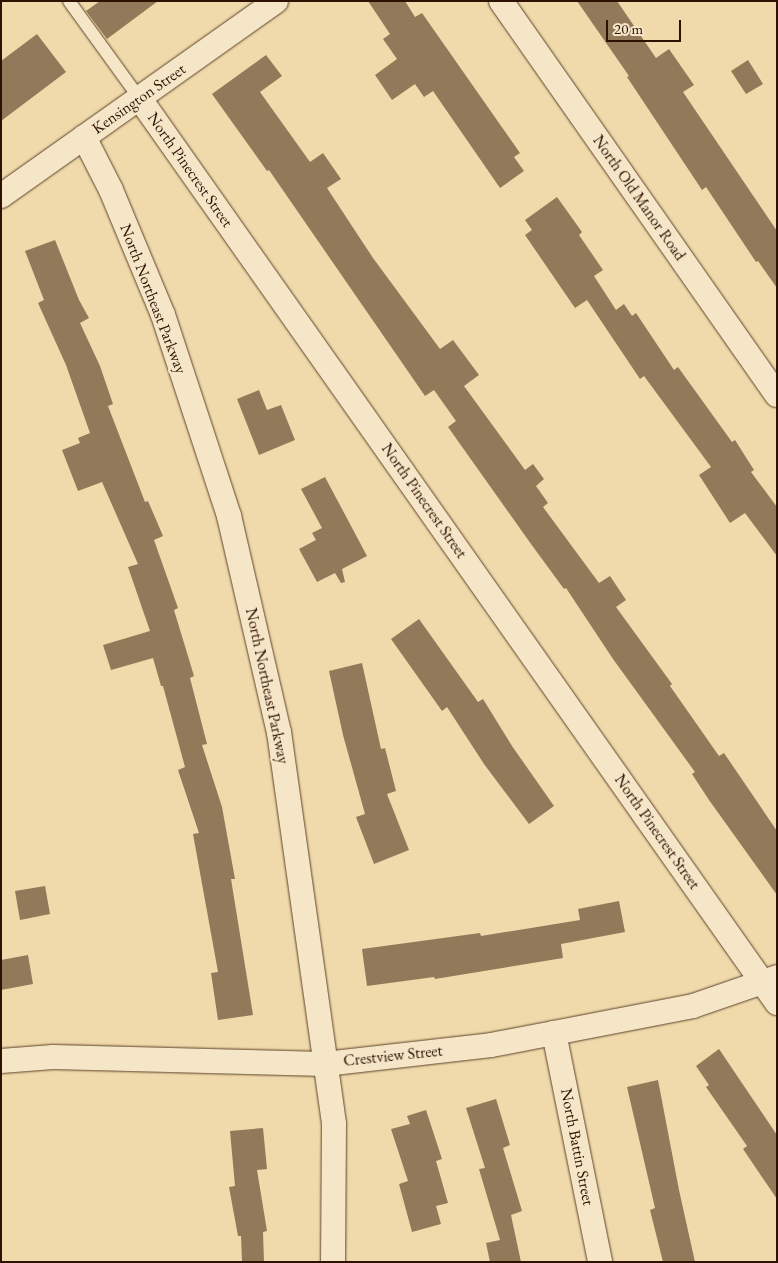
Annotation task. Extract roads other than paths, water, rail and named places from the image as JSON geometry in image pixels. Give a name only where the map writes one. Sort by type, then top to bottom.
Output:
[{"type":"street","name":"Kensington Street","points":[[1,196],[276,1]]},
{"type":"street","name":"North Old Manor Road","points":[[501,1],[777,395]]},
{"type":"street","name":"North Pinecrest Street","points":[[140,99],[769,980],[777,1003]]},
{"type":"street","name":"North Northeast Parkway","points":[[84,137],[111,190],[163,315],[229,516],[279,732],[334,1124],[333,1262]]},
{"type":"street","name":"Crestview Street","points":[[1,1061],[54,1058],[325,1064],[491,1045],[693,1006],[769,980]]},
{"type":"street","name":"North Battin Street","points":[[554,1033],[600,1262]]},
{"type":"lane","name":"North Pinecrest Street","points":[[69,1],[140,99]]}]
